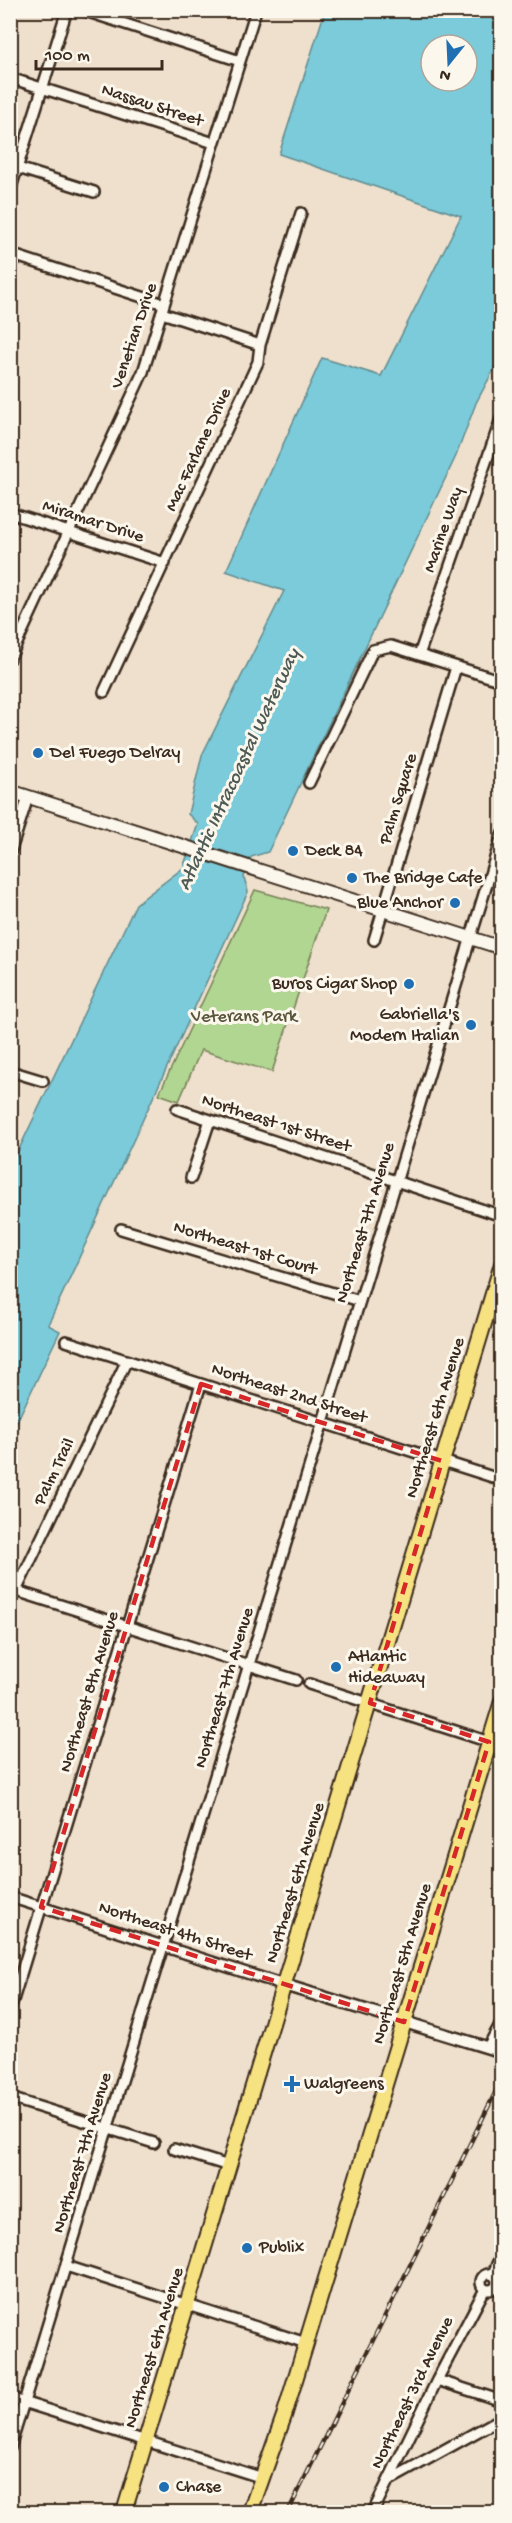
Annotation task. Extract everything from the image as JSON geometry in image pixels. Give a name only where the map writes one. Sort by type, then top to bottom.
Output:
[{"type":"main road","points":[[10,792],[501,948]]},
{"type":"main road","name":"Northeast 6th Avenue","points":[[124,2512],[501,1264]]},
{"type":"main road","name":"Northeast 5th Avenue","points":[[250,2512],[306,2343],[404,2022],[495,1744],[501,1701]]},
{"type":"street","points":[[10,191],[67,10]]},
{"type":"street","points":[[82,10],[240,62]]},
{"type":"street","name":"Venetian Drive","points":[[10,658],[137,386],[256,10]]},
{"type":"street","name":"Nassau Street","points":[[10,78],[214,143]]},
{"type":"street","points":[[18,168],[94,192]]},
{"type":"street","name":"Mac Farlane Drive","points":[[104,692],[258,362],[260,345],[301,213]]},
{"type":"street","points":[[10,254],[260,345]]},
{"type":"street","name":"Marine Way","points":[[419,655],[501,416]]},
{"type":"street","name":"Miramar Drive","points":[[10,513],[165,563]]},
{"type":"street","points":[[309,783],[373,650],[383,646],[392,646],[501,681]]},
{"type":"street","name":"Palm Square","points":[[374,940],[456,667]]},
{"type":"street","points":[[10,853],[28,797]]},
{"type":"street","name":"Northeast 7th Avenue","points":[[10,2448],[501,835]]},
{"type":"street","points":[[10,1071],[43,1081]]},
{"type":"street","name":"Northeast 1st Street","points":[[177,1109],[501,1216]]},
{"type":"street","points":[[190,1178],[210,1120]]},
{"type":"street","name":"Northeast 1st Court","points":[[121,1228],[360,1301]]},
{"type":"street","name":"Northeast 2nd Street","points":[[66,1341],[501,1480]]},
{"type":"street","name":"Palm Trail","points":[[12,1592],[127,1360]]},
{"type":"street","name":"Northeast 8th Avenue","points":[[10,2010],[201,1384]]},
{"type":"street","points":[[12,1592],[296,1680]]},
{"type":"street","points":[[309,1684],[495,1744]]},
{"type":"street","name":"Northeast 4th Street","points":[[10,1897],[501,2052]]},
{"type":"street","points":[[488,2047],[501,2021]]},
{"type":"street","points":[[10,2098],[154,2143]]},
{"type":"street","points":[[174,2149],[229,2166]]},
{"type":"street","name":"Northeast 3rd Avenue","points":[[373,2512],[437,2380],[485,2289],[481,2284],[482,2278],[486,2274],[492,2274],[501,2252]]},
{"type":"street","points":[[66,2266],[306,2343]]},
{"type":"street","points":[[485,2289],[492,2289],[499,2285],[492,2274]]},
{"type":"street","points":[[437,2380],[501,2401]]},
{"type":"street","points":[[10,2398],[263,2478]]},
{"type":"street","points":[[388,2482],[501,2418]]},
{"type":"highlighted area","points":[[201,1384],[442,1461],[370,1703],[489,1742],[404,2022],[41,1907]]},
{"type":"green space","name":"Veterans Park","points":[[255,890],[326,910],[272,1072],[201,1050],[179,1101],[159,1094]]},
{"type":"water","name":"Atlantic Intracoastal Waterway","points":[[325,11],[501,11],[501,356],[476,403],[456,456],[268,852],[251,857],[244,877],[248,892],[48,1325],[60,1331],[11,1434],[10,1168],[136,904],[183,868],[198,824],[188,814],[202,755],[284,591],[226,571],[322,358],[381,376],[461,216],[279,154]]},
{"type":"railway","points":[[288,2512],[502,2079]]},
{"type":"place","name":"Del Fuego Delray","points":[[38,753]]},
{"type":"place","name":"Deck 84","points":[[293,851]]},
{"type":"place","name":"The Bridge Cafe","points":[[352,878]]},
{"type":"place","name":"Blue Anchor","points":[[455,903]]},
{"type":"place","name":"Buros Cigar Shop","points":[[409,984]]},
{"type":"place","name":"Gabriella's Modern Italian","points":[[471,1025]]},
{"type":"place","name":"Atlantic Hideaway","points":[[336,1667]]},
{"type":"place","name":"Walgreens","points":[[292,2084]]},
{"type":"place","name":"Publix","points":[[247,2248]]},
{"type":"place","name":"Chase","points":[[164,2487]]}]
